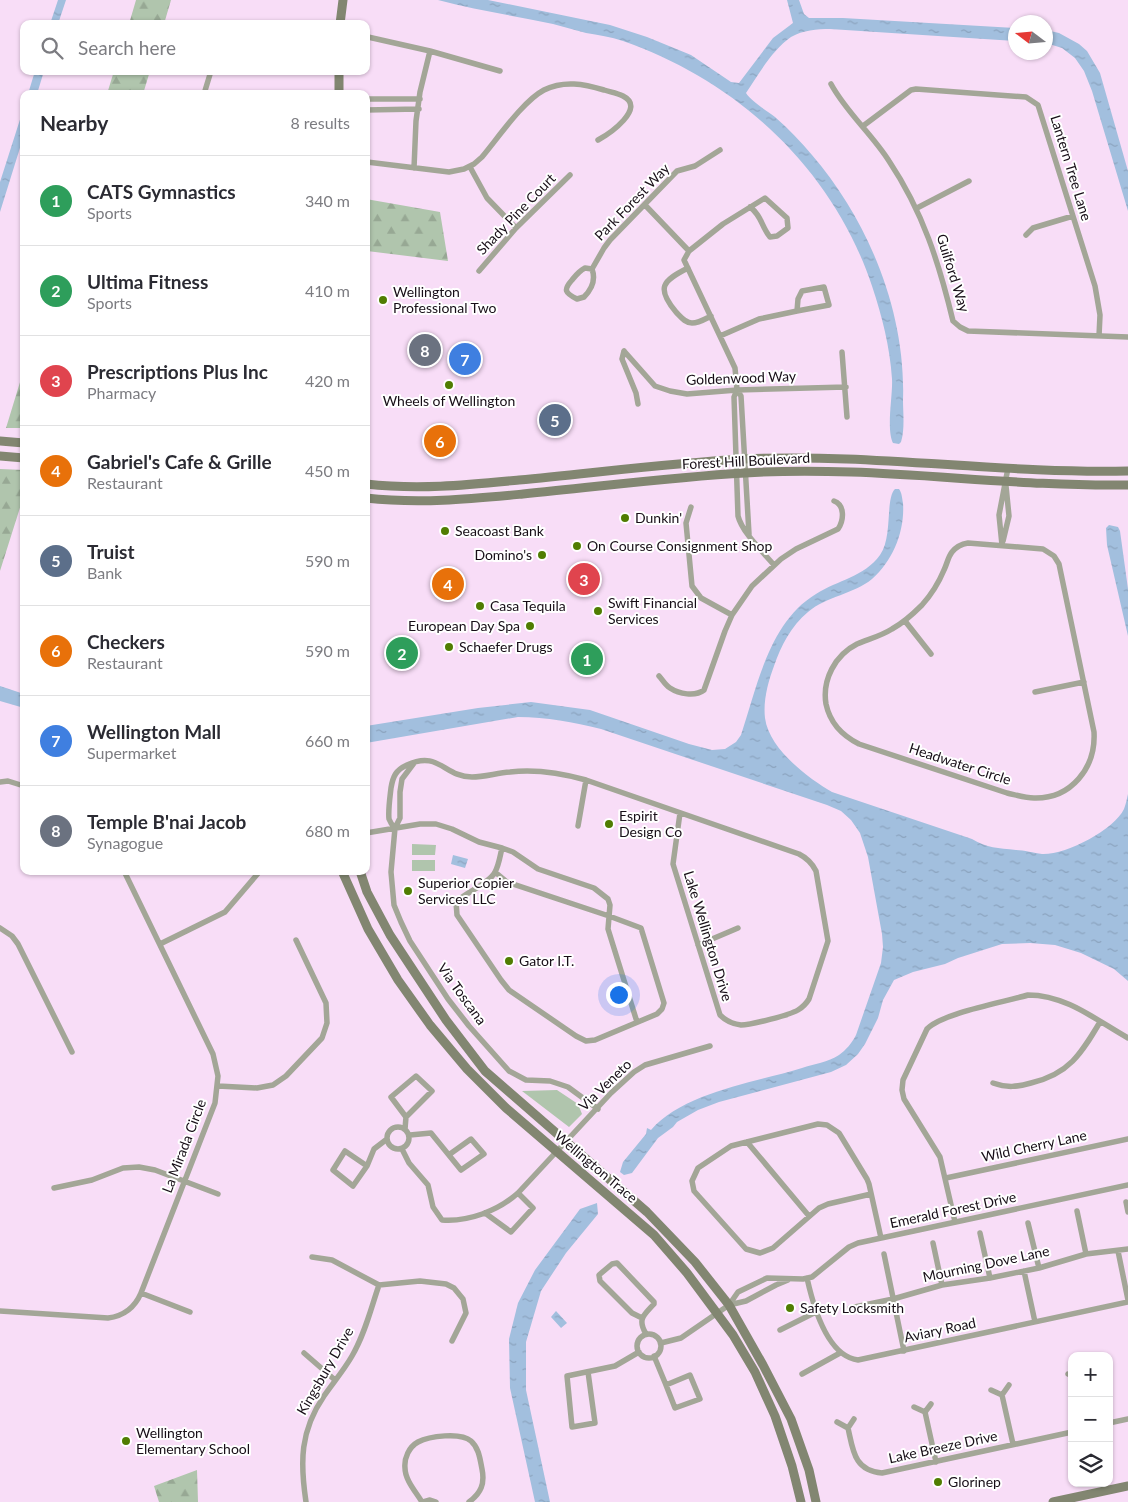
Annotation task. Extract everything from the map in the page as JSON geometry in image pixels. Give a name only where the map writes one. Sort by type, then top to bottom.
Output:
[{"type":"street","points":[[340,20],[343,0]]},
{"type":"street","points":[[370,37],[430,51],[500,71]]},
{"type":"street","points":[[414,168],[416,121],[430,51]]},
{"type":"street","points":[[205,90],[210,75]]},
{"type":"street","points":[[339,75],[339,90]]},
{"type":"street","points":[[370,162],[449,172],[470,167],[482,157],[528,102],[543,90],[562,84],[581,84],[597,88],[622,96],[629,102],[630,111],[628,116],[612,132],[598,140]]},
{"type":"street","name":"Guilford Way","points":[[831,84],[836,94],[889,160],[917,208],[935,251],[953,321],[960,327],[968,331],[1128,338]]},
{"type":"street","name":"Lantern Tree Lane","points":[[863,126],[911,90],[916,89],[1026,97],[1038,105],[1095,286],[1100,315],[1099,336]]},
{"type":"street","points":[[370,99],[420,98]]},
{"type":"street","points":[[370,110],[419,109]]},
{"type":"street","name":"Park Forest Way","points":[[593,266],[607,244],[677,171],[695,166],[720,150]]},
{"type":"street","points":[[470,167],[486,198],[516,228]]},
{"type":"street","name":"Shady Pine Court","points":[[479,271],[516,228],[570,175]]},
{"type":"street","points":[[917,208],[969,181]]},
{"type":"street","points":[[749,534],[734,397],[737,390],[735,368],[684,260],[689,251],[723,224],[765,198],[787,218],[788,228],[777,236],[770,237],[764,230],[758,214],[750,208]]},
{"type":"street","points":[[644,205],[689,251]]},
{"type":"street","points":[[1026,235],[1033,228],[1073,216]]},
{"type":"street","points":[[593,266],[593,284],[584,297],[577,299],[568,293],[566,286],[580,271],[593,266]]},
{"type":"street","points":[[688,268],[668,280],[664,288],[665,297],[685,321],[694,323],[711,316]]},
{"type":"street","points":[[720,336],[758,319],[829,305],[824,287],[802,291],[798,299],[797,311]]},
{"type":"street","name":"Goldenwood Way","points":[[638,404],[633,384],[622,359],[624,352],[655,386],[687,394],[737,390],[846,387]]},
{"type":"street","points":[[842,352],[847,417]]},
{"type":"street","points":[[0,440],[20,442]]},
{"type":"street","points":[[0,456],[20,458]]},
{"type":"street","name":"Forest Hill Boulevard","points":[[370,484],[440,488],[695,462],[853,458],[1057,471],[1128,471]]},
{"type":"street","points":[[740,460],[738,516],[743,529],[774,565]]},
{"type":"street","points":[[1002,545],[998,515],[1008,468]]},
{"type":"street","name":"Forest Hill Boulevard","points":[[370,498],[440,501],[741,473],[853,472],[1057,485],[1128,485]]},
{"type":"street","points":[[1002,545],[1010,516],[1006,482]]},
{"type":"street","points":[[658,676],[669,688],[692,695],[700,693],[706,686],[732,615],[752,586],[774,565],[796,549],[838,529],[842,521],[842,506],[839,502],[834,501]]},
{"type":"street","points":[[691,507],[686,523],[692,586],[700,598],[732,615]]},
{"type":"street","name":"Headwater Circle","points":[[968,543],[1002,545],[1043,549],[1051,553],[1057,560],[1084,682],[1094,732],[1094,751],[1087,768],[1078,780],[1067,789],[1054,795],[1035,798],[1007,793],[859,744],[851,740],[838,728],[829,712],[825,696],[829,673],[839,658],[849,649],[878,636],[905,620],[928,597],[937,584],[950,555],[956,548],[968,543]]},
{"type":"street","points":[[905,620],[931,654]]},
{"type":"street","points":[[1035,692],[1084,682]]},
{"type":"street","points":[[395,828],[389,820],[391,788],[394,775],[400,768],[414,761]]},
{"type":"street","points":[[395,828],[400,818],[402,779],[414,761]]},
{"type":"street","name":"Lake Wellington Drive","points":[[414,761],[434,761],[465,777],[530,771],[555,773],[586,780],[799,854],[807,859],[814,866],[817,876],[828,941],[809,1000],[796,1011],[746,1024],[725,1020],[720,1015],[673,864],[680,813]]},
{"type":"street","points":[[578,826],[586,780]]},
{"type":"street","points":[[0,782],[8,781],[20,785]]},
{"type":"street","points":[[370,832],[420,824],[436,824],[452,829],[479,842],[513,852],[538,869],[601,892],[608,898],[610,905],[608,929],[637,1022]]},
{"type":"street","name":"Via Toscana","points":[[395,828],[391,881],[394,905],[410,941],[448,999],[484,1044],[513,1074],[526,1080],[550,1081],[568,1087],[598,1109]]},
{"type":"street","points":[[495,872],[507,882],[641,928],[664,1003],[662,1009],[657,1014],[594,1040],[586,1041],[509,990],[457,915],[456,902],[490,878],[495,872],[502,848]]},
{"type":"street","name":"La Mirada Circle","points":[[0,1311],[108,1318],[118,1316],[134,1306],[142,1293],[213,1108],[218,1086],[213,1054],[126,875]]},
{"type":"street","points":[[160,944],[225,912],[257,875]]},
{"type":"street","name":"Wellington Trace","points":[[344,875],[368,929],[398,980],[430,1025],[467,1069],[499,1101],[654,1235],[687,1273],[733,1335],[759,1380],[775,1416],[792,1466],[801,1502]]},
{"type":"street","name":"Wellington Trace","points":[[361,875],[367,892],[390,935],[446,1020],[485,1071],[648,1212],[695,1262],[729,1305],[764,1364],[790,1419],[809,1470],[816,1502]]},
{"type":"street","points":[[0,928],[9,933],[18,944],[72,1052]]},
{"type":"street","points":[[698,945],[738,928]]},
{"type":"street","points":[[218,1086],[257,1088],[277,1082],[286,1076],[315,1046],[324,1033],[328,1018],[326,1003],[296,940]]},
{"type":"street","points":[[955,1222],[940,1157],[904,1099],[902,1090],[903,1080],[922,1037],[932,1024],[957,1015],[1034,995],[1062,1000],[1128,1038]]},
{"type":"street","points":[[993,1084],[1003,1087],[1016,1087],[1041,1081],[1061,1072],[1082,1052],[1100,1022]]},
{"type":"street","name":"Via Veneto","points":[[402,1149],[409,1163],[428,1185],[433,1207],[442,1220],[453,1221],[485,1213],[505,1204],[518,1194],[624,1081],[645,1065],[710,1046]]},
{"type":"street","points":[[405,1129],[406,1117],[432,1091],[416,1076],[391,1097],[406,1117]]},
{"type":"street","points":[[871,1194],[824,1205],[769,1250],[755,1253],[746,1248],[694,1191],[692,1181],[698,1168],[731,1146],[818,1124],[832,1127],[839,1133],[868,1179],[881,1238]]},
{"type":"street","points":[[368,1166],[345,1151],[332,1170],[353,1186],[368,1166],[374,1149],[387,1139],[389,1132],[394,1127],[405,1129],[410,1135],[409,1142],[402,1149],[392,1148],[387,1139]]},
{"type":"street","points":[[410,1135],[431,1133],[450,1154],[461,1170],[484,1154],[471,1140],[450,1154]]},
{"type":"street","name":"Wild Cherry Lane","points":[[946,1178],[1128,1139]]},
{"type":"street","points":[[747,1142],[810,1216]]},
{"type":"street","points":[[54,1188],[78,1185],[122,1168],[134,1167],[150,1168],[218,1194]]},
{"type":"street","name":"Emerald Forest Drive","points":[[729,1305],[738,1292],[767,1278],[807,1278],[817,1274],[849,1247],[881,1238],[1128,1185]]},
{"type":"street","points":[[485,1213],[511,1232],[533,1208],[518,1194]]},
{"type":"street","points":[[1126,1202],[1128,1212]]},
{"type":"street","points":[[1077,1211],[1086,1254]]},
{"type":"street","points":[[1028,1223],[1039,1268]]},
{"type":"street","points":[[980,1233],[990,1278]]},
{"type":"street","points":[[932,1243],[942,1285]]},
{"type":"street","name":"Mourning Dove Lane","points":[[850,1308],[942,1285],[1039,1268],[1086,1254],[1128,1249]]},
{"type":"street","points":[[1118,1251],[1128,1301]]},
{"type":"street","points":[[884,1254],[904,1350]]},
{"type":"street","points":[[312,1257],[332,1260],[379,1285],[420,1281],[446,1284],[454,1288],[463,1299],[466,1313],[452,1342]]},
{"type":"street","points":[[642,1318],[632,1313],[600,1281],[599,1275],[612,1264],[617,1263],[654,1302],[644,1313],[641,1327],[646,1334],[657,1336],[661,1343],[660,1351],[654,1356],[644,1356],[640,1352],[638,1342],[646,1334]]},
{"type":"street","points":[[1024,1271],[1035,1322]]},
{"type":"street","points":[[802,1374],[840,1353],[816,1312],[807,1278]]},
{"type":"street","name":"Emerald Forest Drive","points":[[661,1343],[681,1338],[729,1305],[746,1301],[776,1284],[793,1279]]},
{"type":"street","name":"Kingsbury Drive","points":[[306,1502],[302,1474],[302,1452],[305,1438],[315,1410],[352,1356],[360,1340],[379,1285]]},
{"type":"street","points":[[142,1293],[190,1312]]},
{"type":"street","name":"Aviary Road","points":[[840,1353],[848,1358],[858,1360],[1128,1301]]},
{"type":"street","points":[[780,1330],[816,1312]]},
{"type":"street","points":[[588,1372],[595,1423],[572,1427],[567,1376],[615,1366],[640,1352]]},
{"type":"street","points":[[304,1353],[336,1380]]},
{"type":"street","points":[[654,1356],[666,1385],[676,1408],[700,1399],[690,1375],[666,1385]]},
{"type":"street","points":[[1009,1385],[1002,1395],[1013,1444]]},
{"type":"street","points":[[991,1390],[1002,1395]]},
{"type":"street","points":[[925,1412],[932,1404]]},
{"type":"street","points":[[914,1407],[925,1412]]},
{"type":"street","points":[[925,1412],[936,1462]]},
{"type":"street","points":[[837,1422],[848,1428],[854,1419]]},
{"type":"street","points":[[1113,1422],[1128,1419]]},
{"type":"street","name":"Lake Breeze Drive","points":[[848,1428],[856,1460],[872,1472],[887,1472],[1068,1433]]},
{"type":"street","points":[[436,1502],[430,1500],[423,1502],[404,1470],[405,1458],[410,1448],[419,1441],[449,1435],[461,1435],[471,1441],[478,1450],[483,1474],[483,1486],[478,1496],[469,1502]]},
{"type":"street","points":[[1053,1502],[1128,1486]]},
{"type":"green space","points":[[136,0],[171,0],[165,20],[130,20]]},
{"type":"green space","points":[[113,75],[149,75],[144,90],[108,90]]},
{"type":"green space","points":[[370,200],[440,212],[448,261],[370,251]]},
{"type":"green space","points":[[20,382],[20,428],[6,428]]},
{"type":"green space","points":[[0,469],[20,470],[20,508],[0,571]]},
{"type":"green space","points":[[412,844],[436,845],[435,855],[412,855]]},
{"type":"green space","points":[[412,860],[435,860],[435,871],[412,871]]},
{"type":"green space","points":[[557,1090],[578,1104],[582,1114],[569,1127],[522,1091]]},
{"type":"green space","points":[[197,1470],[198,1502],[159,1502],[154,1486]]},
{"type":"water","points":[[58,0],[66,0],[59,20],[51,20]]},
{"type":"water","points":[[438,0],[488,0],[610,25],[647,37],[691,55],[731,82],[739,83],[773,38],[793,23],[787,0],[799,0],[804,14],[809,18],[843,18],[1008,28],[1008,41],[830,29],[805,31],[791,37],[778,48],[746,93],[755,103],[785,126],[812,155],[851,209],[867,239],[891,302],[898,334],[902,367],[904,421],[901,442],[899,444],[893,443],[891,437],[892,379],[889,355],[885,332],[872,286],[855,244],[833,204],[806,168],[776,135],[742,105],[705,80],[665,58],[609,37]]},
{"type":"water","points":[[1053,32],[1079,44],[1087,51],[1100,73],[1128,171],[1128,211],[1092,91],[1084,71],[1075,58],[1062,48],[1053,45]]},
{"type":"water","points":[[34,75],[43,75],[38,90],[29,90]]},
{"type":"water","points":[[20,120],[20,148],[0,212],[0,182]]},
{"type":"water","points":[[895,489],[899,489],[903,503],[903,514],[900,535],[892,554],[872,579],[815,607],[802,618],[787,637],[772,672],[765,698],[765,718],[768,730],[782,751],[801,771],[832,792],[993,847],[1042,854],[1076,846],[1100,833],[1119,817],[1124,809],[1128,794],[1128,981],[1114,969],[1081,953],[1055,945],[1030,943],[1002,944],[945,964],[913,972],[894,980],[883,1000],[878,1018],[865,1044],[858,1054],[846,1065],[831,1072],[719,1102],[698,1110],[677,1122],[658,1138],[632,1173],[624,1175],[620,1172],[623,1162],[646,1134],[647,1128],[651,1130],[665,1117],[682,1106],[722,1090],[821,1063],[842,1053],[853,1041],[881,963],[883,947],[868,857],[860,833],[851,820],[841,811],[827,805],[601,729],[580,724],[550,719],[518,717],[370,742],[370,725],[478,708],[531,702],[590,710],[689,744],[712,750],[725,749],[736,742],[741,735],[767,657],[787,621],[800,606],[816,594],[859,573],[880,555],[888,529],[892,494]]},
{"type":"water","points":[[1109,525],[1118,527],[1120,531],[1128,589],[1128,636],[1107,545],[1106,528]]},
{"type":"water","points":[[0,686],[20,693],[20,707],[0,701]]},
{"type":"water","points":[[453,855],[468,859],[465,868],[451,864]]},
{"type":"water","points":[[597,1203],[598,1214],[566,1253],[541,1291],[526,1342],[526,1390],[550,1502],[535,1502],[510,1388],[509,1339],[518,1303],[535,1270],[580,1209]]},
{"type":"water","points":[[556,1311],[567,1323],[561,1328],[551,1317]]},
{"type":"place","name":"Wellington Professional Two","points":[[383,300]]},
{"type":"place","name":"Temple B'nai Jacob","points":[[425,350]]},
{"type":"place","name":"Wellington Mall","points":[[465,359]]},
{"type":"place","name":"Wheels of Wellington","points":[[449,385]]},
{"type":"place","name":"Truist","points":[[555,420]]},
{"type":"place","name":"Checkers","points":[[440,441]]},
{"type":"place","name":"Dunkin'","points":[[625,518]]},
{"type":"place","name":"Seacoast Bank","points":[[445,531]]},
{"type":"place","name":"On Course Consignment Shop","points":[[577,546]]},
{"type":"place","name":"Domino's","points":[[542,555]]},
{"type":"place","name":"Prescriptions Plus Inc","points":[[584,579]]},
{"type":"place","name":"Gabriel's Cafe & Grille","points":[[448,584]]},
{"type":"place","name":"Casa Tequila","points":[[480,606]]},
{"type":"place","name":"Swift Financial Services","points":[[598,611]]},
{"type":"place","name":"European Day Spa","points":[[530,626]]},
{"type":"place","name":"Schaefer Drugs","points":[[449,647]]},
{"type":"place","name":"Ultima Fitness","points":[[402,653]]},
{"type":"place","name":"CATS Gymnastics","points":[[587,659]]},
{"type":"place","name":"Espirit Design Co","points":[[609,824]]},
{"type":"place","name":"Superior Copier Services LLC","points":[[408,891]]},
{"type":"place","name":"Gator I.T.","points":[[509,961]]},
{"type":"place","name":"Safety Locksmith","points":[[790,1308]]},
{"type":"place","name":"Wellington Elementary School","points":[[126,1441]]},
{"type":"place","name":"Glorinep","points":[[938,1482]]}]
